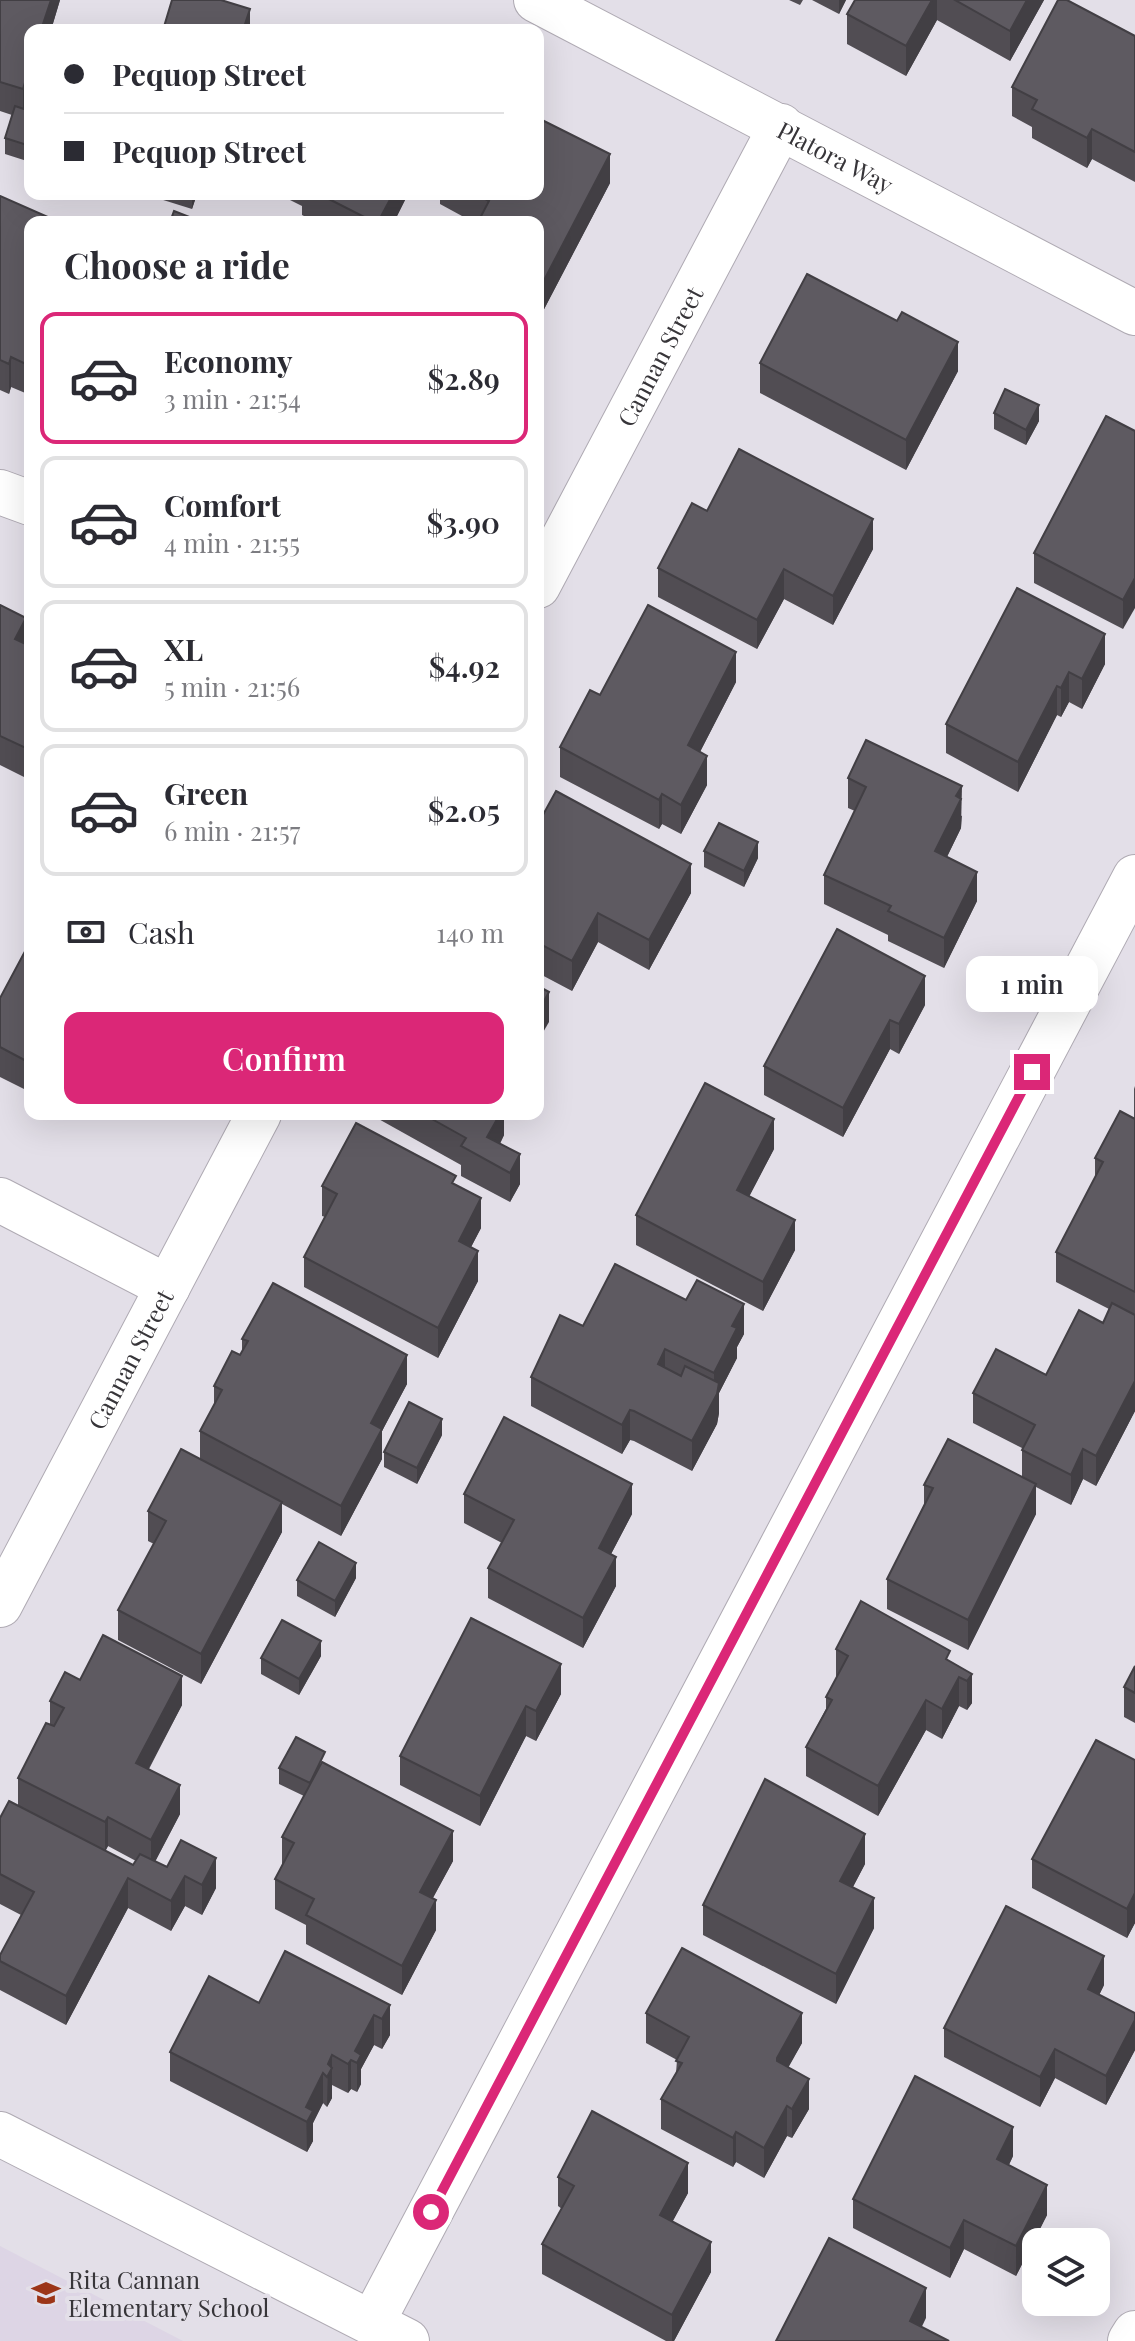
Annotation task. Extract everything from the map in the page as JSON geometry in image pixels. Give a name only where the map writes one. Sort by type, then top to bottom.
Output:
[{"type":"street","name":"Platora Way","points":[[536,0],[1135,313]]},
{"type":"street","name":"Cannan Street","points":[[544,575],[781,126]]},
{"type":"street","points":[[0,492],[24,501]]},
{"type":"street","points":[[0,2134],[390,2332],[1135,877]]},
{"type":"street","name":"Cannan Street","points":[[0,1605],[256,1120]]},
{"type":"street","points":[[0,1200],[168,1287]]},
{"type":"street","points":[[1130,2341],[1135,2333]]},
{"type":"shaded area","name":"Rita Cannan Elementary School","points":[[0,2246],[183,2341],[0,2341]]},
{"type":"building","points":[[0,0],[51,0],[43,24],[24,24],[23,89],[0,82]]},
{"type":"building","points":[[172,0],[221,0],[250,9],[245,24],[165,24]]},
{"type":"building","points":[[855,0],[932,0],[906,46],[847,14]]},
{"type":"building","points":[[955,0],[1027,0],[1010,31]]},
{"type":"building","points":[[1058,0],[1067,0],[1135,36],[1135,152],[1092,129],[1087,138],[1032,109],[1037,100],[1012,87]]},
{"type":"building","points":[[15,106],[24,109],[24,144],[5,138]]},
{"type":"building","points":[[544,121],[610,154],[544,280],[544,216],[481,216],[489,201],[544,200]]},
{"type":"building","points":[[0,196],[45,216],[24,216],[24,363],[11,357],[9,364],[0,360]]},
{"type":"building","points":[[331,200],[390,200],[381,216],[362,216]]},
{"type":"building","points":[[807,274],[897,321],[902,312],[958,342],[906,440],[760,363]]},
{"type":"building","points":[[1005,389],[1039,405],[1026,430],[994,413]]},
{"type":"building","points":[[1106,416],[1135,431],[1135,578],[1123,600],[1034,553]]},
{"type":"building","points":[[739,449],[873,519],[833,596],[784,569],[757,620],[658,568],[692,503],[707,511]]},
{"type":"building","points":[[1017,588],[1105,634],[1082,679],[1069,672],[1061,688],[1057,686],[1018,762],[946,724]]},
{"type":"building","points":[[0,605],[24,617],[15,639],[24,643],[24,747],[0,736]]},
{"type":"building","points":[[648,605],[736,652],[688,745],[707,756],[681,805],[662,794],[659,800],[560,747],[590,690],[600,695]]},
{"type":"building","points":[[866,740],[962,786],[956,796],[961,799],[935,851],[977,872],[944,938],[888,911],[891,906],[824,875],[866,787],[848,778]]},
{"type":"building","points":[[556,791],[691,864],[649,940],[598,913],[572,961],[544,946],[544,813]]},
{"type":"building","points":[[719,823],[758,842],[744,871],[704,851]]},
{"type":"building","points":[[837,929],[925,976],[899,1024],[890,1020],[843,1108],[764,1066]]},
{"type":"building","points":[[24,953],[24,1060],[0,1047],[0,998]]},
{"type":"building","points":[[705,1083],[774,1119],[737,1190],[795,1220],[763,1282],[636,1215]]},
{"type":"building","points":[[1120,1111],[1135,1119],[1135,1292],[1056,1252],[1103,1162],[1095,1158]]},
{"type":"building","points":[[434,1120],[497,1120],[487,1137],[520,1154],[510,1173],[461,1146],[466,1138]]},
{"type":"building","points":[[356,1123],[456,1176],[452,1183],[481,1198],[459,1241],[478,1251],[438,1328],[304,1257],[337,1194],[322,1186]]},
{"type":"building","points":[[615,1264],[686,1300],[697,1280],[744,1304],[732,1326],[737,1328],[714,1373],[665,1349],[658,1364],[681,1376],[685,1366],[719,1383],[717,1394],[692,1441],[630,1410],[622,1425],[531,1377],[560,1315],[583,1326]]},
{"type":"building","points":[[273,1283],[407,1355],[371,1423],[382,1429],[341,1506],[200,1431],[222,1390],[214,1386],[232,1351],[240,1355],[248,1341],[242,1339]]},
{"type":"building","points":[[1112,1303],[1135,1315],[1135,1381],[1096,1456],[1083,1449],[1071,1475],[1022,1450],[1035,1425],[973,1393],[996,1349],[1046,1375],[1079,1310],[1103,1323]]},
{"type":"building","points":[[409,1402],[442,1419],[417,1468],[384,1452]]},
{"type":"building","points":[[504,1417],[632,1484],[599,1548],[616,1557],[583,1618],[488,1568],[514,1520],[464,1494]]},
{"type":"building","points":[[948,1439],[1036,1484],[968,1620],[887,1579],[933,1488],[924,1485]]},
{"type":"building","points":[[181,1449],[282,1502],[201,1654],[118,1610],[166,1521],[148,1511]]},
{"type":"building","points":[[319,1542],[356,1563],[335,1601],[297,1580]]},
{"type":"building","points":[[861,1601],[950,1651],[946,1659],[972,1674],[967,1681],[959,1677],[942,1709],[926,1700],[878,1786],[806,1747],[832,1700],[826,1697],[848,1656],[836,1649]]},
{"type":"building","points":[[471,1618],[561,1664],[536,1711],[526,1706],[480,1796],[400,1756]]},
{"type":"building","points":[[282,1620],[321,1641],[299,1679],[261,1658]]},
{"type":"building","points":[[103,1635],[182,1676],[136,1763],[180,1785],[151,1840],[108,1817],[105,1822],[18,1778],[46,1723],[54,1726],[64,1708],[50,1701],[65,1672],[80,1680]]},
{"type":"building","points":[[1135,1666],[1135,1693],[1124,1687]]},
{"type":"building","points":[[296,1737],[325,1752],[310,1783],[279,1768]]},
{"type":"building","points":[[1096,1740],[1135,1760],[1135,1893],[1127,1909],[1032,1859]]},
{"type":"building","points":[[322,1762],[453,1831],[420,1892],[436,1900],[402,1966],[306,1915],[314,1899],[275,1879],[294,1843],[282,1837]]},
{"type":"building","points":[[765,1779],[865,1834],[840,1881],[874,1898],[836,1974],[703,1905]]},
{"type":"building","points":[[9,1801],[133,1865],[140,1854],[167,1867],[181,1840],[216,1858],[202,1885],[185,1876],[171,1901],[128,1878],[66,1996],[0,1961],[0,1955],[34,1892],[0,1874],[0,1818]]},
{"type":"building","points":[[1006,1906],[1104,1956],[1088,1989],[1135,2013],[1135,2020],[1106,2076],[1055,2049],[1040,2077],[944,2028]]},
{"type":"building","points":[[682,1948],[802,2013],[777,2061],[809,2079],[792,2109],[787,2106],[764,2148],[736,2132],[733,2138],[661,2099],[682,2063],[676,2061],[689,2037],[646,2013]]},
{"type":"building","points":[[285,1951],[390,2005],[382,2019],[374,2015],[355,2051],[361,2055],[357,2063],[351,2060],[348,2064],[332,2055],[328,2064],[332,2068],[327,2077],[323,2073],[306,2107],[313,2111],[307,2122],[170,2052],[209,1976],[259,2003]]},
{"type":"building","points":[[915,2076],[1013,2127],[997,2159],[1047,2185],[1025,2228],[1022,2228],[1016,2246],[964,2220],[950,2248],[853,2199]]},
{"type":"building","points":[[592,2111],[688,2163],[660,2215],[711,2242],[672,2315],[542,2244],[574,2186],[558,2177]]},
{"type":"building","points":[[829,2238],[926,2288],[910,2321],[949,2341],[776,2341]]},
{"type":"place","name":"Rita Cannan Elementary School","points":[[46,2293]]},
{"type":"route","points":[[431,2212],[1032,1072]]}]
